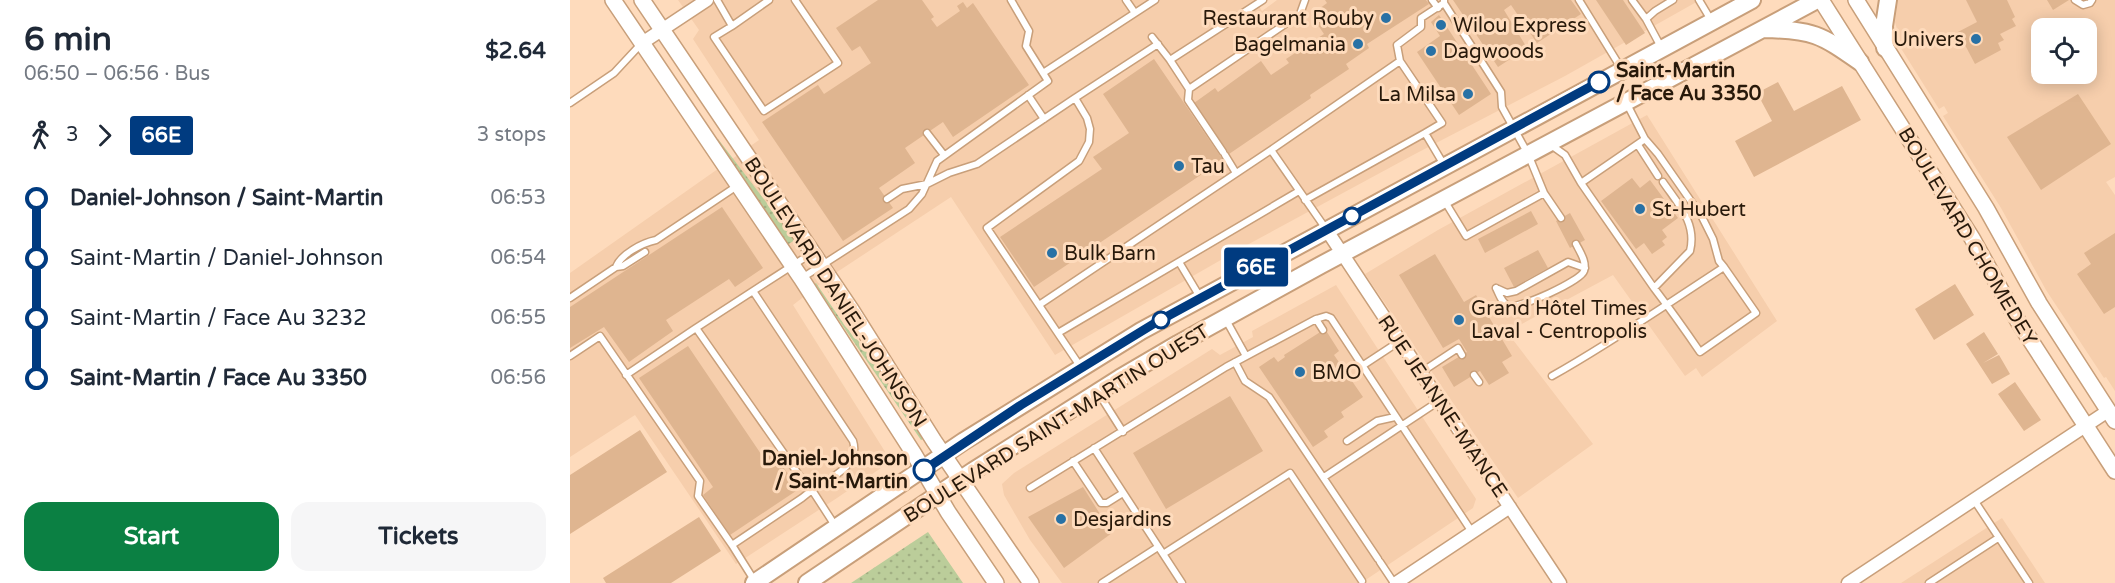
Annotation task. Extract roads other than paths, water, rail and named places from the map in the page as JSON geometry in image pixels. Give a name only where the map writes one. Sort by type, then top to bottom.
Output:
[{"type":"main road","name":"BOULEVARD SAINT-MARTIN OUEST","points":[[755,582],[944,455],[1081,368],[1200,298],[1622,70],[1711,21],[1735,5],[1752,0]]},
{"type":"main road","name":"BOULEVARD SAINT-MARTIN OUEST","points":[[807,583],[961,479],[1098,392],[1225,318],[1443,199],[1819,0]]},
{"type":"main road","points":[[1885,48],[1884,20],[1888,0]]},
{"type":"main road","points":[[1763,29],[1809,32],[1829,40],[1860,62]]},
{"type":"street","name":"BOULEVARD DANIEL-JOHNSON","points":[[613,0],[797,272],[996,583]]},
{"type":"street","name":"BOULEVARD DANIEL-JOHNSON","points":[[642,0],[880,353],[944,455],[1031,583]]},
{"type":"street","points":[[642,43],[707,0]]},
{"type":"street","name":"BOULEVARD CHOMEDEY","points":[[1819,0],[1959,217],[2007,302],[2115,471]]},
{"type":"street","name":"BOULEVARD CHOMEDEY","points":[[1856,0],[1986,207],[2039,303],[2113,413]]},
{"type":"street","name":"RUE JEANNE-MANCE","points":[[1326,229],[1560,583]]},
{"type":"street","points":[[1848,583],[2085,426],[2113,413]]},
{"type":"street","points":[[1395,583],[1510,507]]},
{"type":"lane","points":[[717,0],[732,26]]},
{"type":"lane","points":[[769,0],[714,37],[764,111],[838,63],[795,0]]},
{"type":"lane","points":[[626,375],[753,291],[797,272],[816,259],[909,209],[922,194],[933,167],[944,155],[1048,81],[1026,46],[1029,31],[1011,0]]},
{"type":"lane","points":[[1126,0],[1135,13]]},
{"type":"lane","points":[[1043,73],[1155,0]]},
{"type":"lane","points":[[1170,60],[1263,0]]},
{"type":"lane","points":[[1189,89],[1300,14],[1305,0]]},
{"type":"lane","points":[[1432,0],[1438,8]]},
{"type":"lane","points":[[1579,0],[1622,70]]},
{"type":"lane","points":[[1632,0],[1646,19],[1662,48]]},
{"type":"lane","points":[[1646,19],[1673,0]]},
{"type":"lane","points":[[1699,0],[1711,21]]},
{"type":"lane","points":[[2075,0],[2083,5],[2092,0]]},
{"type":"lane","points":[[1305,200],[1442,123],[1400,61],[1398,45],[1421,27],[1421,18],[1444,2],[1501,92],[1502,106],[1528,154],[1544,193],[1561,218]]},
{"type":"lane","points":[[1152,37],[1189,89],[1188,100],[1236,173]]},
{"type":"lane","points":[[570,103],[621,67],[642,43]]},
{"type":"lane","points":[[887,199],[902,189],[927,184],[949,173],[977,164],[1158,44]]},
{"type":"lane","points":[[1039,305],[1400,61]]},
{"type":"lane","points":[[1028,95],[1044,119]]},
{"type":"lane","points":[[1075,98],[1087,118],[1090,129],[1089,142],[1079,161],[987,228],[1081,368]]},
{"type":"lane","points":[[1549,143],[1564,155],[1581,183],[1700,352],[1756,313],[1719,261],[1713,238],[1702,217],[1658,154],[1645,140],[1626,102]]},
{"type":"lane","points":[[927,133],[944,155]]},
{"type":"lane","points":[[1425,133],[1444,166]]},
{"type":"lane","points":[[1581,183],[1645,140]]},
{"type":"lane","points":[[1638,145],[1658,176]]},
{"type":"lane","points":[[1271,150],[1326,229]]},
{"type":"lane","points":[[1654,288],[1690,251],[1691,244],[1688,218],[1663,182]]},
{"type":"lane","points":[[616,267],[619,260],[647,242],[656,240],[738,185]]},
{"type":"lane","points":[[1058,333],[1299,191]]},
{"type":"lane","points":[[1443,199],[1466,236],[1544,193]]},
{"type":"lane","points":[[1576,244],[1585,268]]},
{"type":"lane","points":[[570,298],[616,267],[623,266],[645,252]]},
{"type":"lane","points":[[797,272],[816,259]]},
{"type":"lane","points":[[1179,261],[1200,298]]},
{"type":"lane","points":[[1571,262],[1585,268],[1578,277],[1550,293],[1515,307],[1504,303],[1496,288],[1507,293],[1516,291],[1563,264],[1571,262]]},
{"type":"lane","points":[[1552,376],[1604,346],[1724,267]]},
{"type":"lane","points":[[732,545],[848,465],[854,454],[855,446],[753,291]]},
{"type":"lane","points":[[1030,488],[1246,356],[1326,316],[1331,318],[1472,532]]},
{"type":"lane","points":[[1225,318],[1246,356]]},
{"type":"lane","points":[[1316,319],[1323,330]]},
{"type":"lane","points":[[696,328],[836,527]]},
{"type":"lane","points":[[570,357],[600,336],[700,481],[698,496],[755,582]]},
{"type":"lane","points":[[1362,366],[1400,341]]},
{"type":"lane","points":[[1420,373],[1458,348],[1462,354]]},
{"type":"lane","points":[[1235,363],[1245,381],[1269,397],[1395,583]]},
{"type":"lane","points":[[1474,375],[1479,381]]},
{"type":"lane","points":[[1098,392],[1123,432]]},
{"type":"lane","points":[[1324,477],[1440,401]]},
{"type":"lane","points":[[1347,441],[1377,421],[1395,417]]},
{"type":"lane","points":[[1094,448],[1182,583]]},
{"type":"lane","points":[[1073,461],[1101,503],[1107,503],[1123,493]]},
{"type":"lane","points":[[1163,554],[1290,472],[1362,581]]},
{"type":"lane","points":[[1974,500],[2029,583]]},
{"type":"lane","points":[[1929,583],[1998,538]]},
{"type":"lane","points":[[1102,583],[1139,555],[1158,547]]},
{"type":"place","name":"Restaurant Rouby","points":[[1386,18]]},
{"type":"place","name":"Wilou Express","points":[[1441,25]]},
{"type":"place","name":"Univers","points":[[1976,39]]},
{"type":"place","name":"Bagelmania","points":[[1358,44]]},
{"type":"place","name":"Dagwoods","points":[[1431,51]]},
{"type":"place","name":"Saint-Martin / Face Au 3350","points":[[1599,82]]},
{"type":"place","name":"La Milsa","points":[[1468,94]]},
{"type":"place","name":"Tau","points":[[1179,166]]},
{"type":"place","name":"St-Hubert","points":[[1640,209]]},
{"type":"place","name":"Bulk Barn","points":[[1052,253]]},
{"type":"place","name":"Grand Hôtel Times Laval - Centropolis","points":[[1459,320]]},
{"type":"place","name":"BMO","points":[[1300,372]]},
{"type":"place","name":"Daniel-Johnson / Saint-Martin","points":[[924,470]]},
{"type":"place","name":"Desjardins","points":[[1061,519]]}]
